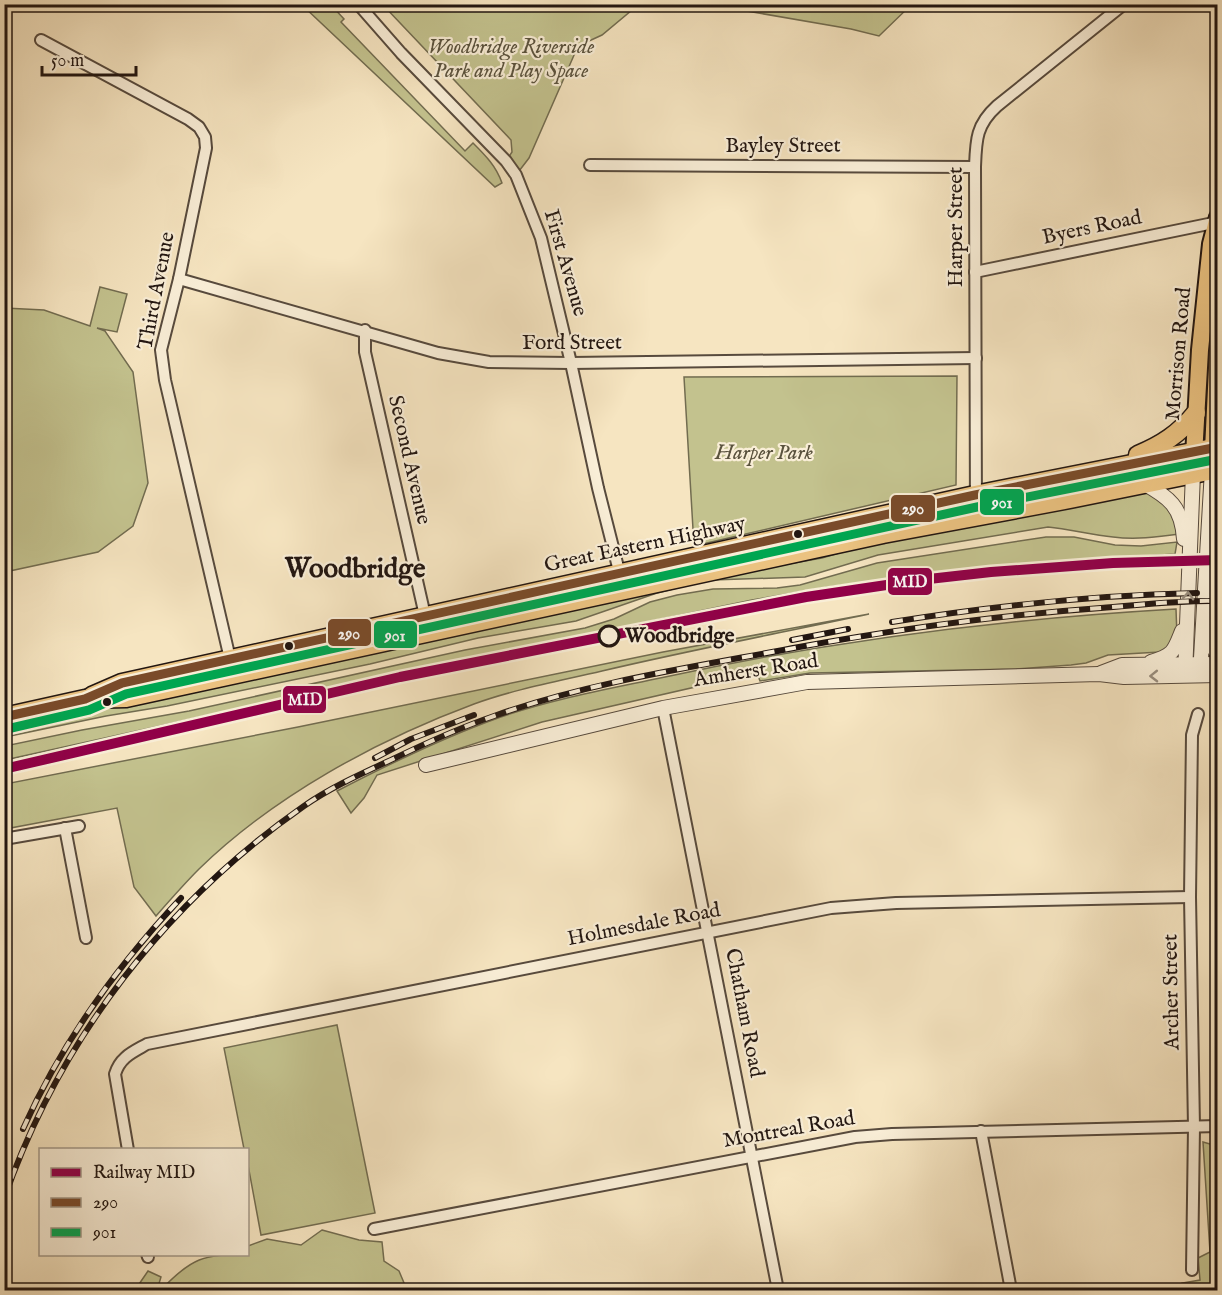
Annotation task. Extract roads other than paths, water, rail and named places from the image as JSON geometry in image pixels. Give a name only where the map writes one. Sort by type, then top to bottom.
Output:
[{"type":"highway","points":[[1122,466],[1132,457],[1170,440],[1196,413]]},
{"type":"highway","name":"Great Eastern Highway","points":[[4,717],[85,699],[126,698],[232,668],[622,582],[975,495],[1215,448]]},
{"type":"highway","name":"Great Eastern Highway","points":[[622,582],[1071,499],[1215,469]]},
{"type":"main road","name":"Morrison Road","points":[[1193,473],[1211,244],[1217,221]]},
{"type":"main road","name":"Morrison Road","points":[[1215,469],[1218,348]]},
{"type":"street","name":"First Avenue","points":[[358,4],[401,53],[506,161],[516,175],[541,238],[572,363],[598,488],[622,582]]},
{"type":"street","name":"Harper Street","points":[[976,517],[975,167],[979,129],[986,116],[1124,4]]},
{"type":"street","name":"Third Avenue","points":[[41,40],[139,91],[199,127],[205,137],[206,148],[179,279],[161,350],[163,370],[232,668]]},
{"type":"street","name":"Bayley Street","points":[[590,165],[975,167]]},
{"type":"street","name":"Byers Road","points":[[975,272],[1217,221]]},
{"type":"street","name":"Ford Street","points":[[179,279],[365,330],[438,353],[510,363],[976,358]]},
{"type":"street","name":"Second Avenue","points":[[365,330],[365,352],[427,624]]},
{"type":"street","name":"Morrison Road","points":[[1200,669],[1209,521],[1215,469]]},
{"type":"street","name":"Morrison Road","points":[[1185,670],[1193,473]]},
{"type":"street","points":[[1143,483],[1168,498],[1175,506],[1181,517],[1184,539],[1190,548]]},
{"type":"street","points":[[1209,521],[1218,504]]},
{"type":"street","points":[[1204,615],[1208,642],[1218,654]]},
{"type":"street","points":[[1122,665],[1153,661],[1173,651],[1178,645],[1187,618]]},
{"type":"street","name":"Amherst Road","points":[[426,765],[663,708],[807,682],[1099,674],[1124,677],[1200,669],[1218,664]]},
{"type":"street","name":"Amherst Road","points":[[1099,674],[1122,665],[1185,670]]},
{"type":"street","name":"Amherst Road","points":[[1200,669],[1218,675]]},
{"type":"street","name":"Chatham Road","points":[[663,708],[778,1290]]},
{"type":"street","name":"Archer Street","points":[[1191,1270],[1194,1127],[1190,897],[1191,735],[1198,714]]},
{"type":"street","points":[[4,839],[79,826]]},
{"type":"street","points":[[65,828],[86,938]]},
{"type":"street","name":"Holmesdale Road","points":[[128,1148],[115,1074],[118,1063],[147,1044],[831,908],[860,904],[1190,897]]},
{"type":"street","name":"Montreal Road","points":[[374,1229],[855,1137],[981,1131],[1218,1126]]},
{"type":"street","points":[[981,1131],[1011,1290]]},
{"type":"railway","points":[[892,622],[1044,602],[1197,593]]},
{"type":"railway","points":[[4,1199],[27,1140],[55,1084],[87,1030],[123,979],[163,931],[207,886],[254,844],[304,806],[347,781],[443,736],[494,716],[606,684],[837,640],[950,623],[1063,611],[1174,602],[1218,601]]},
{"type":"railway","points":[[792,640],[848,629]]},
{"type":"railway","points":[[375,758],[411,739],[474,715]]},
{"type":"railway","points":[[23,1129],[55,1066],[92,1007],[134,951],[181,898]]},
{"type":"rail line","name":"MID","points":[[4,769],[400,677],[806,597],[991,572],[1113,563],[1218,560]]},
{"type":"place","name":"Woodbridge","points":[[609,636]]},
{"type":"district","name":"Woodbridge","points":[[355,570]]},
{"type":"park label","name":"Woodbridge Riverside Park and Play Space","points":[[511,59]]},
{"type":"park label","name":"Harper Park","points":[[764,453]]}]
